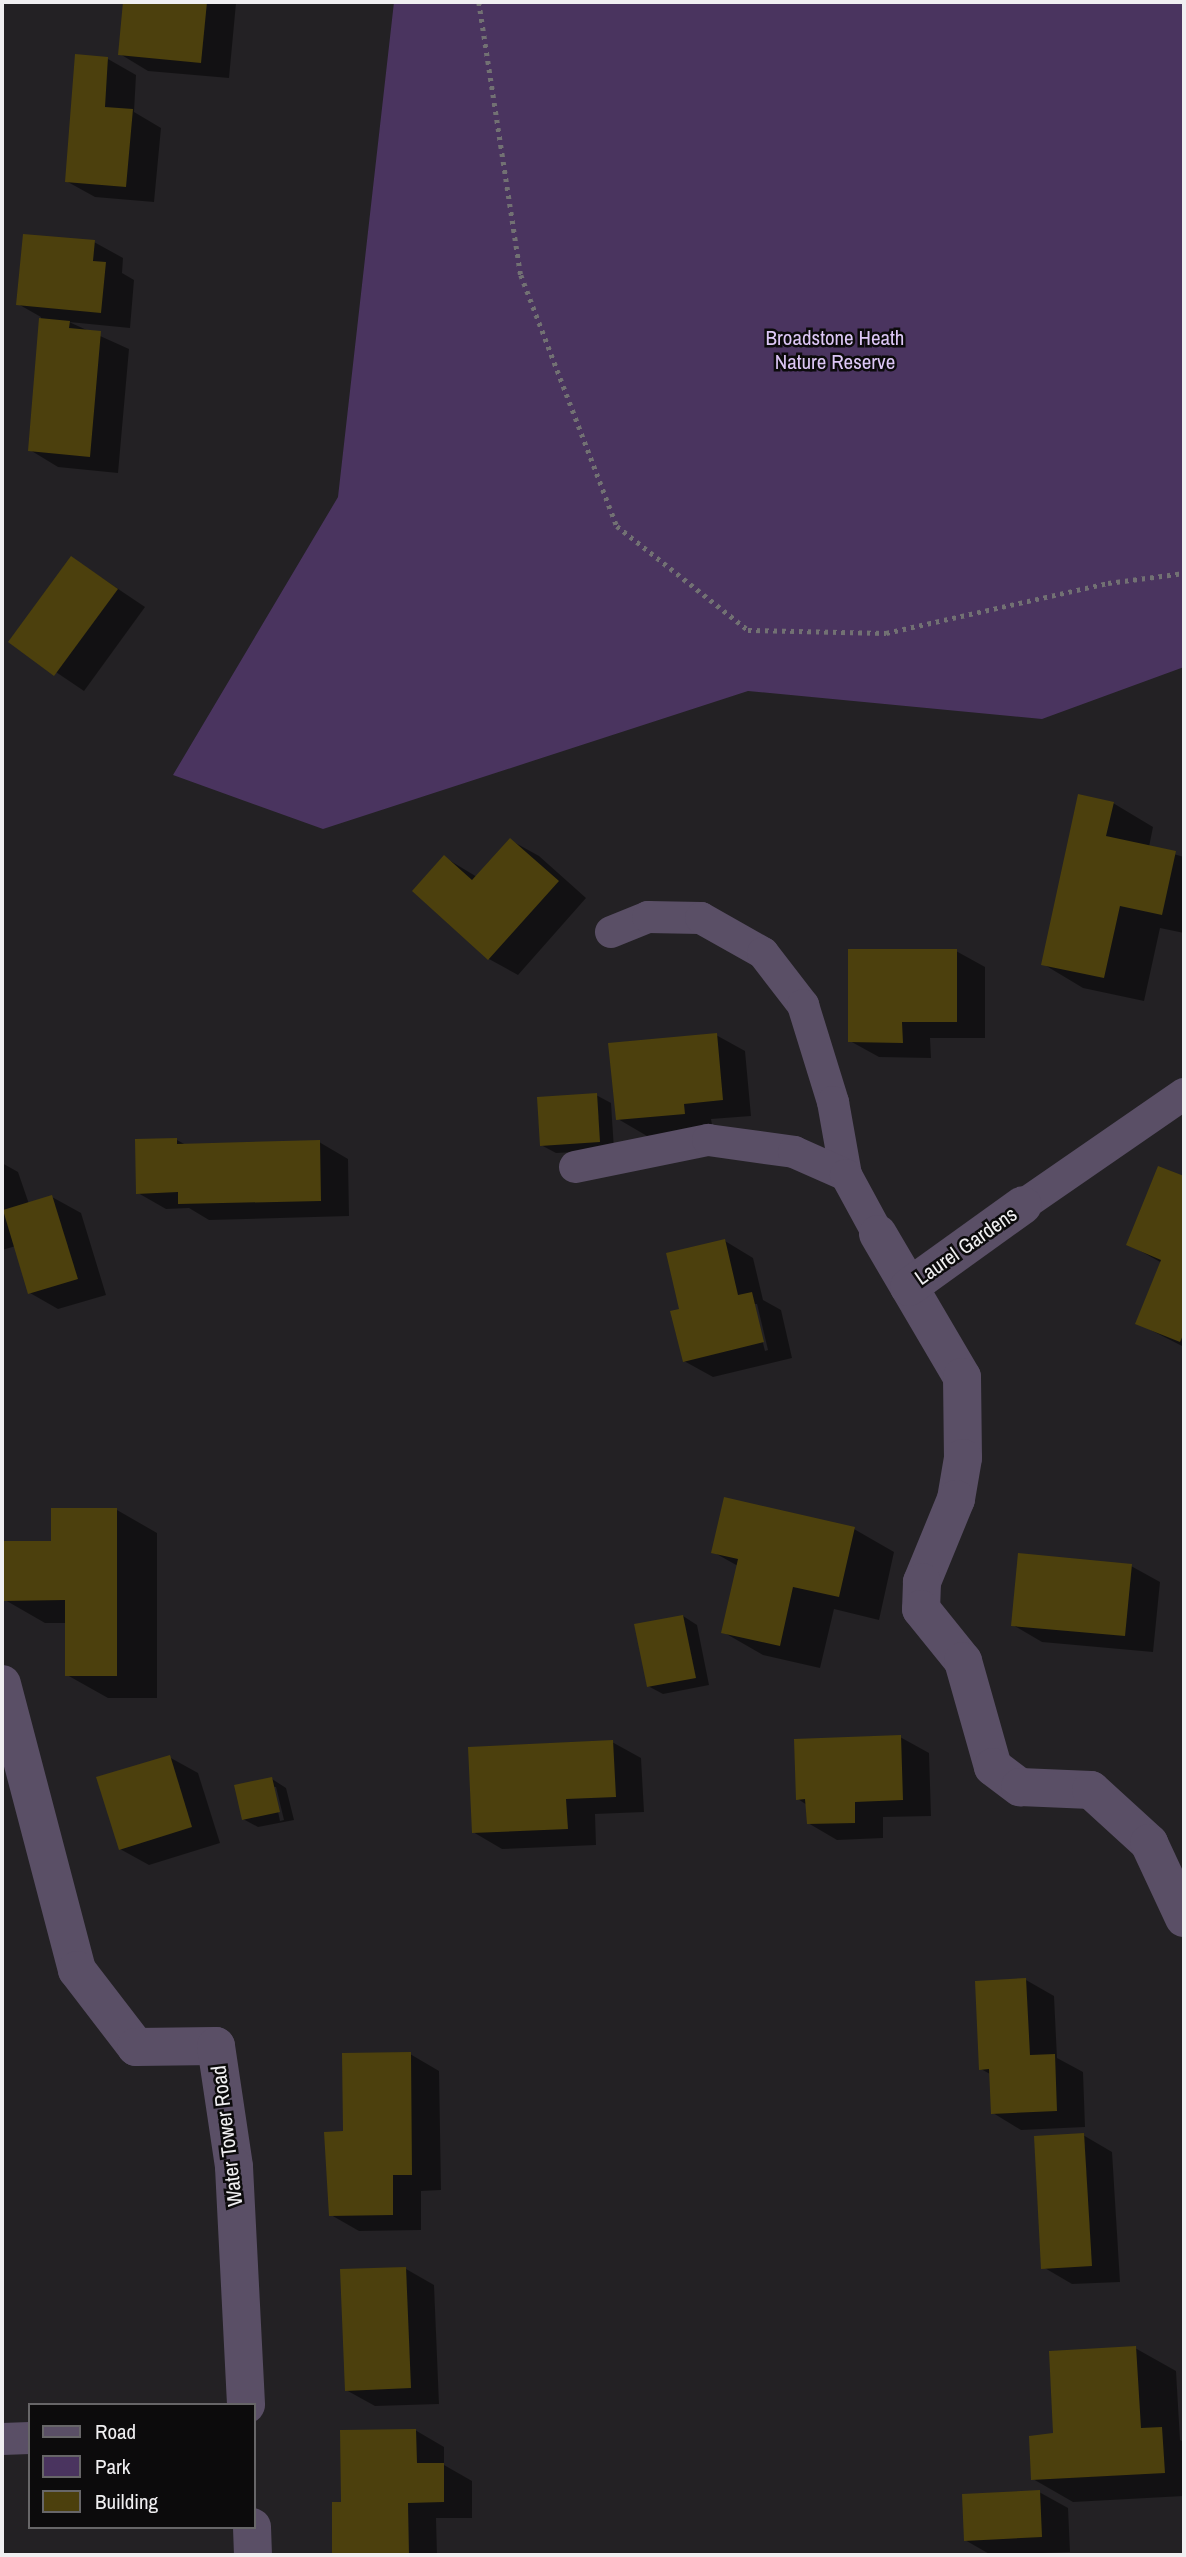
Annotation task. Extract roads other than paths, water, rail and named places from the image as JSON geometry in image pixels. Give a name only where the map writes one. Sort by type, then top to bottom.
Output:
[{"type":"street","name":"Laurel Gardens","points":[[909,1287],[1023,1205]]},
{"type":"street","name":"Laurel Gardens","points":[[877,1234],[962,1377],[962,1458],[956,1499],[922,1582],[921,1609],[963,1661],[993,1767],[1020,1787],[1091,1790],[1149,1843],[1184,1918]]},
{"type":"street","name":"Water Tower Road","points":[[2,1684],[77,1970],[136,2047],[216,2046],[234,2167],[246,2403]]},
{"type":"street","points":[[252,2529],[253,2555]]},
{"type":"lane","points":[[611,932],[648,917],[701,918],[763,953],[803,1005],[833,1102],[846,1175],[877,1234]]},
{"type":"lane","points":[[1023,1205],[1184,1094]]},
{"type":"lane","points":[[575,1167],[708,1140],[794,1152],[846,1175]]},
{"type":"lane","points":[[2,2439],[28,2438]]},
{"type":"park label","name":"Broadstone Heath Nature Reserve","points":[[835,350]]}]
